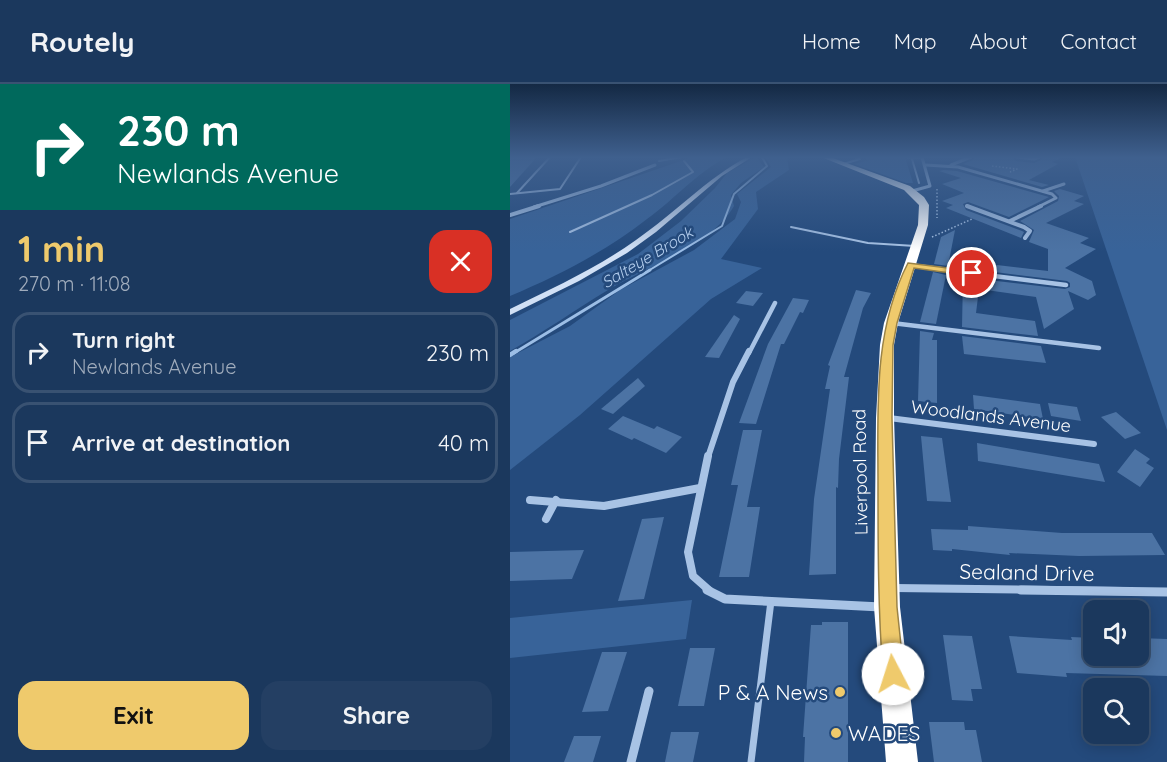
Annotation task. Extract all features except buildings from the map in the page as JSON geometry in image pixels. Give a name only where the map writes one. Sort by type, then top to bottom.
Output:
[{"type":"highway","name":"Liverpool Road","points":[[902,762],[887,598],[885,418],[887,345],[891,323],[911,265],[923,242],[924,205],[916,189]]},
{"type":"street","points":[[510,214],[593,189]]},
{"type":"street","points":[[510,303],[590,263],[634,236],[692,189]]},
{"type":"street","points":[[510,312],[571,282],[639,242],[701,189]]},
{"type":"street","points":[[1010,222],[1053,202],[1056,198],[1052,194],[1034,189]]},
{"type":"street","points":[[1043,191],[1050,189]]},
{"type":"street","points":[[967,206],[1030,231],[1025,238]]},
{"type":"street","points":[[911,265],[1066,285]]},
{"type":"street","name":"Sealand Drive","points":[[775,303],[733,382],[708,456],[700,488],[688,566],[695,580],[708,591],[725,599],[771,601],[1167,592]]},
{"type":"street","points":[[891,323],[1099,348]]},
{"type":"street","name":"Woodlands Avenue","points":[[885,418],[1094,444]]},
{"type":"street","points":[[530,500],[556,500],[603,506],[651,498],[678,489],[700,488]]},
{"type":"street","points":[[546,519],[556,500]]},
{"type":"street","points":[[631,762],[649,691]]},
{"type":"lane","points":[[517,193],[521,189]]},
{"type":"lane","points":[[510,194],[560,189]]},
{"type":"lane","points":[[570,232],[664,189]]},
{"type":"lane","points":[[791,227],[868,243],[923,242]]},
{"type":"lane","points":[[751,762],[771,601]]},
{"type":"path","points":[[932,226],[938,216],[936,189]]},
{"type":"path","points":[[923,242],[985,213]]},
{"type":"shaded area","points":[[600,189],[683,189],[615,242],[564,271],[510,296],[510,219]]},
{"type":"shaded area","points":[[714,189],[736,189],[731,195],[734,206],[710,233],[677,254],[608,290],[510,351],[510,320],[638,254],[681,221]]},
{"type":"shaded area","points":[[744,189],[761,189],[756,192],[758,209],[721,259],[762,268],[711,299],[580,415],[510,470],[510,357],[570,326],[620,290],[694,250],[735,219],[741,202],[737,194]]},
{"type":"shaded area","points":[[1086,189],[1167,189],[1167,430]]},
{"type":"shaded area","points":[[692,600],[686,639],[510,658],[510,618]]},
{"type":"waterway","name":"Salteye Brook","points":[[648,271],[722,226],[734,194],[740,189]]},
{"type":"waterway","name":"Salteye Brook","points":[[514,353],[650,270]]},
{"type":"waterway","name":"Salteye Brook","points":[[510,355],[516,351]]},
{"type":"place","name":"P & A News","points":[[840,692]]},
{"type":"place","name":"WADES","points":[[836,733]]},
{"type":"route","points":[[893,674],[887,607],[885,418],[887,345],[891,323],[911,265],[972,273]]}]
